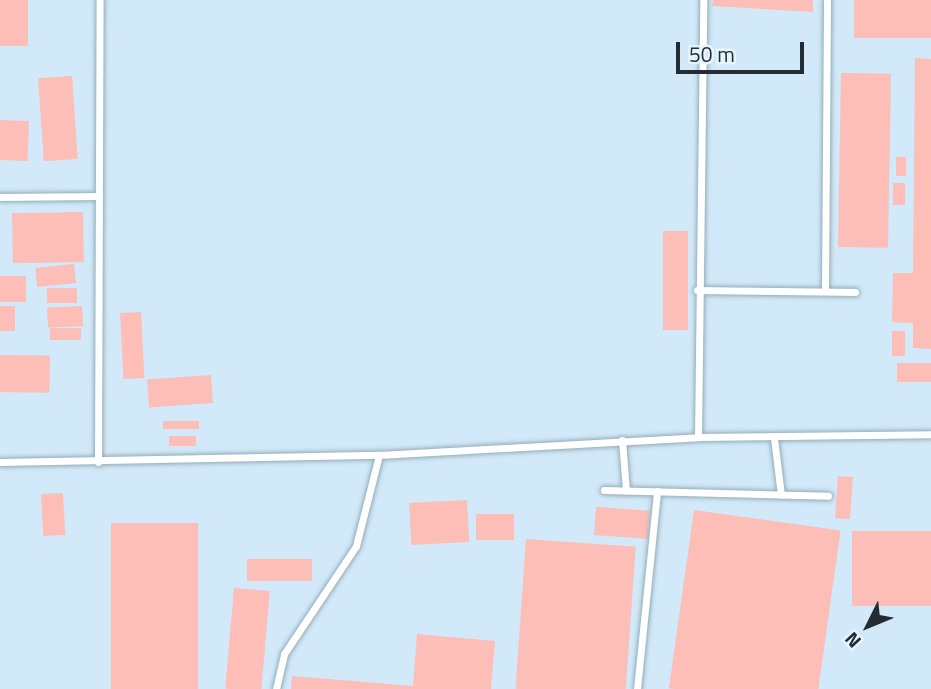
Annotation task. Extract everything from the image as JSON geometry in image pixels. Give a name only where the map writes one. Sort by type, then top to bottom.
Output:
[{"type":"lane","points":[[98,462],[100,0]]},
{"type":"lane","points":[[698,437],[697,290],[703,0]]},
{"type":"lane","points":[[825,291],[827,0]]},
{"type":"lane","points":[[0,197],[98,196]]},
{"type":"lane","points":[[697,290],[855,292]]},
{"type":"lane","points":[[0,462],[379,455],[698,437],[931,434]]},
{"type":"lane","points":[[774,438],[781,495]]},
{"type":"lane","points":[[622,440],[626,491]]},
{"type":"lane","points":[[276,689],[284,654],[356,547],[379,455]]},
{"type":"lane","points":[[604,490],[828,496]]},
{"type":"lane","points":[[637,689],[657,491]]},
{"type":"building","points":[[0,0],[28,0],[28,46],[0,46]]},
{"type":"building","points":[[713,0],[813,0],[813,12],[712,6]]},
{"type":"building","points":[[854,0],[931,0],[931,38],[854,38]]},
{"type":"building","points":[[915,58],[931,59],[931,349],[913,348],[913,323],[892,322],[893,273],[913,273]]},
{"type":"building","points":[[841,73],[891,74],[888,248],[838,247]]},
{"type":"building","points":[[72,76],[78,159],[44,161],[38,78]]},
{"type":"building","points":[[0,120],[29,121],[28,161],[0,160]]},
{"type":"building","points":[[896,157],[906,157],[906,176],[896,176]]},
{"type":"building","points":[[893,183],[905,183],[905,205],[893,205]]},
{"type":"building","points":[[83,212],[84,262],[13,263],[12,213]]},
{"type":"building","points":[[663,231],[688,231],[688,330],[663,330]]},
{"type":"building","points":[[74,264],[76,283],[37,287],[35,268]]},
{"type":"building","points":[[0,276],[26,276],[26,302],[0,302]]},
{"type":"building","points":[[47,288],[77,288],[77,303],[47,303]]},
{"type":"building","points":[[0,306],[15,306],[15,331],[0,331]]},
{"type":"building","points":[[82,306],[83,326],[48,328],[47,308]]},
{"type":"building","points":[[141,312],[144,378],[123,379],[120,313]]},
{"type":"building","points":[[50,328],[81,328],[81,340],[50,340]]},
{"type":"building","points":[[892,331],[905,331],[905,356],[892,356]]},
{"type":"building","points":[[0,355],[50,356],[49,393],[0,392]]},
{"type":"building","points":[[897,363],[931,363],[931,382],[897,382]]},
{"type":"building","points":[[211,375],[213,403],[149,407],[147,379]]},
{"type":"building","points":[[163,421],[199,421],[199,429],[163,429]]},
{"type":"building","points":[[169,436],[196,436],[196,446],[169,446]]},
{"type":"building","points":[[838,476],[853,477],[850,519],[835,518]]},
{"type":"building","points":[[63,493],[65,535],[43,536],[41,494]]},
{"type":"building","points":[[467,500],[469,542],[411,545],[409,503]]},
{"type":"building","points":[[596,507],[650,511],[648,539],[594,535]]},
{"type":"building","points":[[694,510],[841,531],[818,689],[669,688]]},
{"type":"building","points":[[476,514],[514,514],[514,540],[476,540]]},
{"type":"building","points":[[111,523],[198,523],[198,689],[111,689]]},
{"type":"building","points":[[852,531],[931,531],[931,606],[852,606]]},
{"type":"building","points":[[526,539],[636,547],[626,689],[516,689]]},
{"type":"building","points":[[247,559],[312,559],[312,581],[247,581]]},
{"type":"building","points":[[234,588],[270,591],[261,689],[225,689]]},
{"type":"building","points":[[417,634],[495,641],[491,689],[291,689],[292,676],[413,686]]}]
